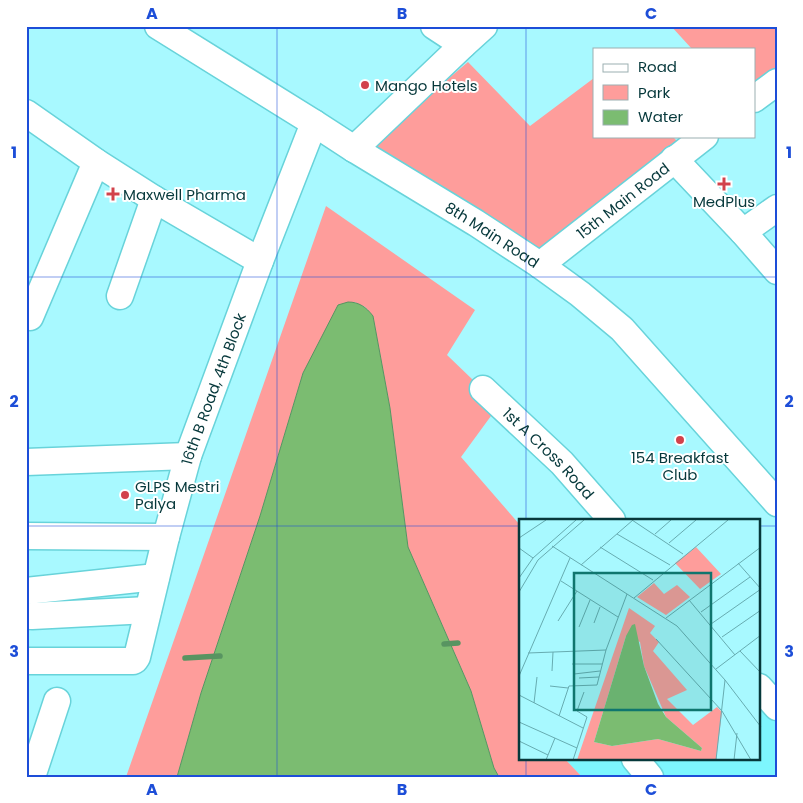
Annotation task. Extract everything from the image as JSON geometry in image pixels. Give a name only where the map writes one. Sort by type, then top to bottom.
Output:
[{"type":"street","name":"8th Main Road","points":[[158,26],[476,223],[580,294],[622,329],[777,504]]},
{"type":"street","points":[[434,26],[463,45]]},
{"type":"street","points":[[354,149],[484,26]]},
{"type":"street","points":[[756,98],[777,82]]},
{"type":"street","points":[[26,113],[96,162],[154,199],[260,262]]},
{"type":"street","name":"16th B Road, 4th Block","points":[[26,661],[133,661],[137,657],[156,576],[188,456],[314,122]]},
{"type":"street","name":"15th Main Road","points":[[540,265],[702,138]]},
{"type":"street","points":[[674,159],[777,271]]},
{"type":"street","points":[[30,317],[96,162]]},
{"type":"street","points":[[120,296],[154,199]]},
{"type":"street","points":[[743,232],[777,208]]},
{"type":"street","name":"1st A Cross Road","points":[[483,390],[562,463],[611,519]]},
{"type":"street","points":[[26,462],[188,456]]},
{"type":"street","points":[[26,536],[166,537]]},
{"type":"street","points":[[26,591],[156,576]]},
{"type":"street","points":[[32,616],[148,610]]},
{"type":"street","points":[[760,689],[777,707]]},
{"type":"street","points":[[32,777],[57,701]]},
{"type":"street","points":[[636,760],[650,777]]},
{"type":"shaded area","points":[[760,707],[777,723],[777,777],[582,777],[566,760],[760,760]]},
{"type":"green space","points":[[671,26],[777,26],[777,69],[756,85],[756,48],[691,48]]},
{"type":"green space","points":[[468,62],[530,126],[593,79],[593,138],[674,138],[680,144],[540,251],[369,146]]},
{"type":"green space","points":[[326,206],[475,310],[447,355],[499,405],[461,457],[519,524],[519,760],[566,760],[582,777],[499,777],[494,768],[471,691],[408,547],[390,408],[373,316],[365,307],[354,302],[303,373],[260,516],[201,693],[177,777],[126,777]]},
{"type":"water","points":[[348,302],[362,306],[373,316],[390,408],[408,547],[471,691],[494,768],[499,777],[177,777],[201,693],[260,516],[303,373],[338,305]]},
{"type":"waterway","points":[[444,644],[458,643]]},
{"type":"waterway","points":[[185,658],[220,656]]},
{"type":"place","name":"Mango Hotels","points":[[365,85]]},
{"type":"place","name":"MedPlus","points":[[724,184]]},
{"type":"place","name":"Maxwell Pharma","points":[[113,194]]},
{"type":"place","name":"154 Breakfast Club","points":[[680,440]]},
{"type":"place","name":"GLPS Mestri Palya","points":[[125,495]]}]
